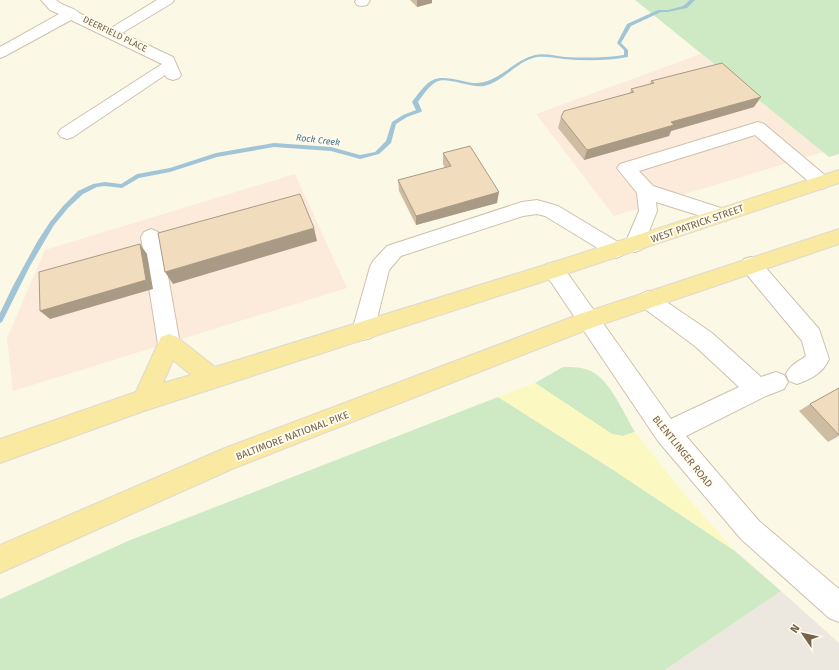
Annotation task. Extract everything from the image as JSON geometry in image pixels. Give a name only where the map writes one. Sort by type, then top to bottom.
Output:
[{"type":"main road","name":"WEST PATRICK STREET","points":[[554,270],[830,179]]},
{"type":"main road","points":[[588,320],[839,236]]},
{"type":"main road","points":[[0,451],[144,400],[554,270]]},
{"type":"main road","name":"BALTIMORE NATIONAL PIKE","points":[[0,559],[225,460],[588,320]]},
{"type":"main road","points":[[144,400],[169,344],[213,379]]},
{"type":"street","name":"DEERFIELD PLACE","points":[[48,0],[55,7],[72,13],[168,60],[172,70],[67,133]]},
{"type":"street","points":[[112,32],[167,0]]},
{"type":"street","points":[[0,53],[72,13]]},
{"type":"street","points":[[720,215],[676,202],[646,191],[626,168],[758,128],[830,179]]},
{"type":"street","points":[[635,244],[648,210],[646,191]]},
{"type":"street","points":[[363,331],[380,266],[394,251],[522,209],[537,207],[551,211],[616,250]]},
{"type":"street","points":[[151,237],[169,344]]},
{"type":"street","points":[[751,265],[810,336],[816,347],[818,359],[808,369],[797,374]]},
{"type":"street","name":"BLENTLINGER ROAD","points":[[554,270],[667,433],[750,530],[839,608]]},
{"type":"street","points":[[648,300],[767,385],[667,433]]},
{"type":"shaded area","points":[[701,54],[823,152],[614,216],[536,114]]},
{"type":"shaded area","points":[[295,174],[347,288],[13,391],[7,338],[45,250]]},
{"type":"shaded area","points":[[781,591],[839,643],[839,670],[665,670]]},
{"type":"green space","points":[[635,0],[839,0],[839,154],[829,157]]},
{"type":"green space","points":[[563,367],[574,367],[591,371],[605,382],[622,407],[635,432],[623,436],[612,434],[535,383]]},
{"type":"green space","points":[[498,397],[615,471],[735,551],[781,591],[665,670],[0,670],[0,599],[128,541]]},
{"type":"sand","points":[[535,383],[612,434],[623,436],[635,432],[680,489],[735,551],[615,471],[498,397]]},
{"type":"building","points":[[722,63],[761,97],[671,122],[674,125],[587,150],[561,117],[564,111],[634,92],[631,89],[654,83],[651,81]]},
{"type":"building","points":[[470,146],[499,192],[416,216],[398,180],[451,166],[443,153]]},
{"type":"building","points":[[300,194],[314,228],[165,272],[158,233]]},
{"type":"building","points":[[140,244],[146,280],[40,311],[39,272]]},
{"type":"building","points":[[839,388],[839,435],[810,404]]},
{"type":"waterway","name":"Rock Creek","points":[[0,320],[27,265],[52,224],[66,206],[80,193],[95,185],[105,184],[122,186],[137,176],[170,170],[216,155],[274,145],[331,149],[360,157],[377,153],[389,142],[394,123],[405,116],[419,111],[415,102],[427,87],[436,80],[445,79],[473,85],[486,84],[521,62],[537,56],[596,59],[626,56],[626,50],[619,43],[629,25],[660,11],[668,11],[685,7],[693,0]]}]
